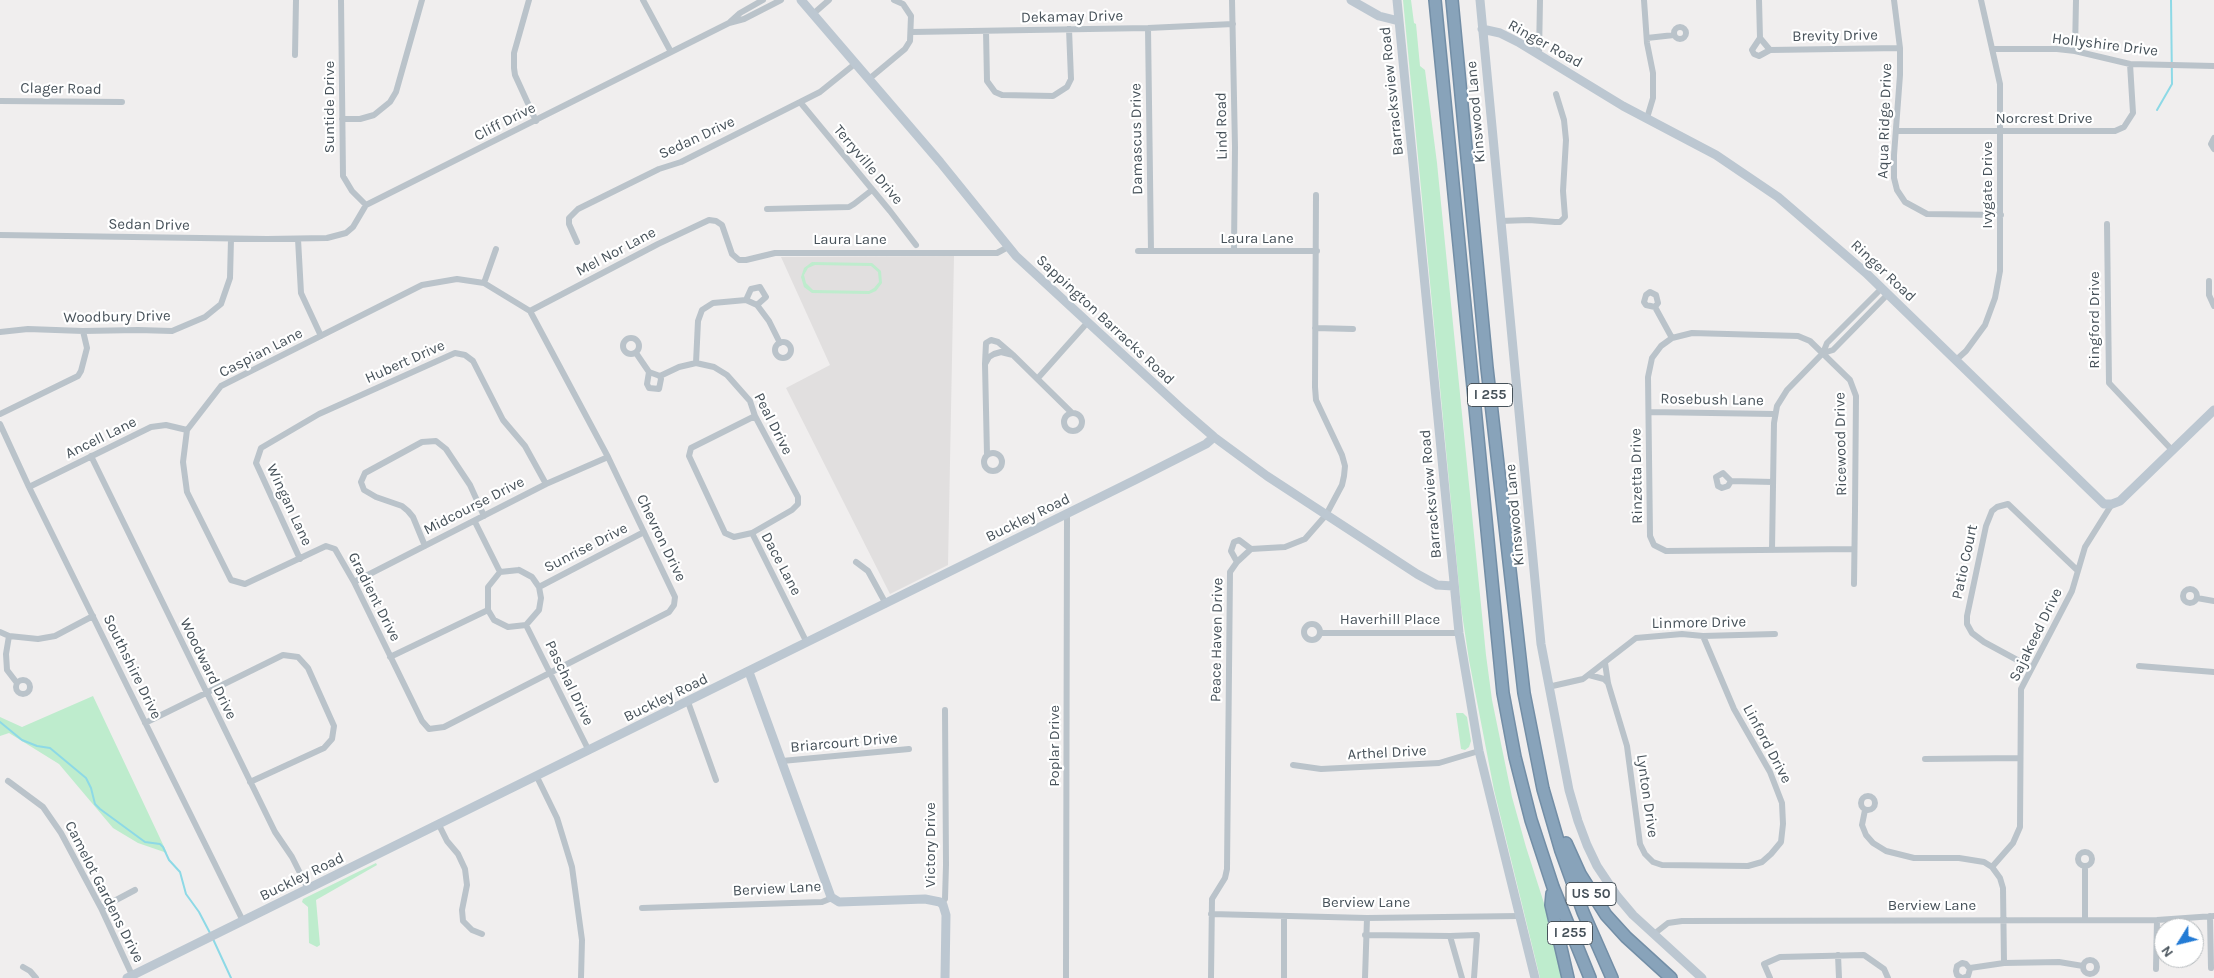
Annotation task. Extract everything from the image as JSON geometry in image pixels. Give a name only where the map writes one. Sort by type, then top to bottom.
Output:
[{"type":"highway","name":"I 255","points":[[1435,0],[1502,685],[1515,757],[1530,820],[1553,887],[1590,978]]},
{"type":"highway","name":"I 255","points":[[1452,0],[1486,360],[1519,660],[1529,725],[1543,789],[1572,882],[1612,978]]},
{"type":"highway","name":"US 50","points":[[1543,789],[1577,869],[1596,902],[1626,938],[1671,978]]},
{"type":"highway","name":"US 50","points":[[1553,887],[1551,905],[1568,978]]},
{"type":"street","points":[[295,55],[296,0]]},
{"type":"street","name":"Suntide Drive","points":[[341,0],[343,176],[352,192],[366,205]]},
{"type":"street","points":[[342,119],[360,119],[374,115],[390,102],[396,92],[422,0]]},
{"type":"street","points":[[529,0],[514,53],[514,68],[515,75],[536,121]]},
{"type":"street","points":[[643,0],[672,52]]},
{"type":"street","name":"Cliff Drive","points":[[729,23],[740,12],[763,0]]},
{"type":"street","name":"Cliff Drive","points":[[366,205],[729,23],[744,19],[781,0]]},
{"type":"street","name":"Sappington Barracks Road","points":[[801,0],[856,63],[1008,247],[1087,322],[1214,437],[1267,476],[1434,584],[1453,586]]},
{"type":"street","points":[[814,14],[829,0]]},
{"type":"street","points":[[869,79],[905,49],[910,41],[912,32],[911,16],[907,8],[894,0]]},
{"type":"street","name":"Lind Road","points":[[1232,0],[1234,252]]},
{"type":"street","points":[[1351,0],[1379,16],[1399,22]]},
{"type":"street","name":"Barracksview Road","points":[[1397,0],[1459,633],[1479,751],[1535,978]]},
{"type":"street","name":"Kinswood Lane","points":[[1480,0],[1541,644],[1569,790],[1587,844],[1597,866],[1617,896],[1632,915],[1702,978]]},
{"type":"street","points":[[1539,54],[1540,0]]},
{"type":"street","points":[[1644,0],[1647,38],[1652,67],[1653,98],[1647,118]]},
{"type":"street","name":"Brevity Drive","points":[[1759,0],[1760,38],[1752,50],[1758,56],[1770,50],[1900,48]]},
{"type":"street","name":"Aqua Ridge Drive","points":[[1894,0],[1900,48],[1894,178],[1897,190],[1905,202],[1927,214],[2001,215]]},
{"type":"street","name":"Ivygate Drive","points":[[1956,360],[1985,325],[1995,298],[2000,271],[2000,84],[1981,0]]},
{"type":"street","points":[[2075,51],[2076,0]]},
{"type":"street","name":"Dekamay Drive","points":[[912,32],[1148,28],[1233,24]]},
{"type":"street","name":"Damascus Drive","points":[[1148,28],[1150,251]]},
{"type":"street","points":[[986,32],[987,81],[995,92],[1002,95],[1053,96],[1067,87],[1071,79],[1069,29]]},
{"type":"street","name":"Ringer Road","points":[[1482,29],[1500,33],[1539,54],[1647,118],[1716,155],[1764,186],[1817,229],[1885,291],[2100,501],[2112,504]]},
{"type":"street","points":[[1647,38],[1674,35]]},
{"type":"street","points":[[1760,38],[1770,50]]},
{"type":"street","name":"Hollyshire Drive","points":[[1992,49],[2075,51],[2130,64],[2214,66]]},
{"type":"street","name":"Sedan Drive","points":[[578,242],[569,224],[569,218],[578,209],[659,169],[681,162],[827,88],[856,63]]},
{"type":"street","name":"Norcrest Drive","points":[[1896,131],[2115,131],[2124,127],[2133,112],[2130,64]]},
{"type":"street","points":[[1500,221],[1560,222],[1565,217],[1563,176],[1566,140],[1564,120],[1556,94]]},
{"type":"street","name":"Clager Road","points":[[0,101],[122,102]]},
{"type":"street","name":"Terryville Drive","points":[[800,102],[916,245]]},
{"type":"street","points":[[2214,138],[2211,144],[2214,149]]},
{"type":"street","points":[[767,209],[848,207],[872,190]]},
{"type":"street","points":[[1237,562],[1231,551],[1234,542],[1239,540],[1251,549],[1285,547],[1296,544],[1313,532],[1326,515],[1342,485],[1345,466],[1338,443],[1316,400],[1316,195]]},
{"type":"street","points":[[321,336],[301,293],[298,239],[327,238],[346,233],[359,219],[366,205]]},
{"type":"street","name":"Mel Nor Lane","points":[[530,312],[700,223],[709,220],[716,221]]},
{"type":"street","name":"Laura Lane","points":[[716,221],[722,225],[732,254],[739,260],[775,253],[997,253],[1008,247]]},
{"type":"street","name":"Ringford Drive","points":[[2107,224],[2109,383],[2172,450]]},
{"type":"street","name":"Sedan Drive","points":[[0,235],[298,239]]},
{"type":"street","name":"Woodbury Drive","points":[[0,332],[28,329],[172,331],[211,313],[221,304],[230,278],[231,239]]},
{"type":"street","points":[[484,283],[496,249]]},
{"type":"street","name":"Laura Lane","points":[[1138,251],[1316,251]]},
{"type":"street","name":"Caspian Lane","points":[[231,580],[187,492],[182,462],[187,430],[221,386],[422,285],[457,279],[484,283]]},
{"type":"street","points":[[2210,281],[2210,295],[2214,306]]},
{"type":"street","name":"Chevron Drive","points":[[429,729],[444,727],[551,674],[669,612],[674,606],[675,597],[608,457],[530,312],[484,283]]},
{"type":"street","points":[[746,300],[751,289],[760,287],[766,297],[758,306]]},
{"type":"street","points":[[1772,550],[1774,414],[1782,397],[1823,354],[1827,343],[1885,291]]},
{"type":"street","points":[[636,353],[649,372],[660,376],[679,367],[696,363],[698,321],[702,310],[713,303],[746,300],[758,306],[769,321],[780,343]]},
{"type":"street","points":[[1655,307],[1672,338]]},
{"type":"street","points":[[1038,378],[1087,322]]},
{"type":"street","points":[[1315,328],[1353,329]]},
{"type":"street","points":[[0,414],[78,376],[82,371],[87,348],[83,331]]},
{"type":"street","name":"Ricewood Drive","points":[[1672,338],[1692,333],[1788,335],[1810,341],[1850,380],[1856,396],[1854,584]]},
{"type":"street","name":"Rinzetta Drive","points":[[1672,338],[1661,346],[1652,358],[1648,377],[1650,536],[1654,545],[1666,551],[1854,549]]},
{"type":"street","points":[[987,455],[986,343],[991,340],[998,342],[1013,354],[1072,413]]},
{"type":"street","name":"Hubert Drive","points":[[256,463],[261,448],[319,414],[455,352],[465,355],[474,361],[503,420],[525,446],[546,484]]},
{"type":"street","points":[[987,360],[1001,352],[1013,354]]},
{"type":"street","name":"Peal Drive","points":[[696,363],[714,367],[727,375],[750,401],[755,416],[798,497],[798,504],[792,510],[752,533]]},
{"type":"street","points":[[649,372],[647,384],[649,388],[659,388],[661,385],[660,376]]},
{"type":"street","points":[[2112,504],[2123,498],[2214,410]]},
{"type":"street","name":"Rosebush Lane","points":[[1649,412],[1774,414]]},
{"type":"street","name":"Dace Lane","points":[[755,416],[691,448],[688,456],[725,533],[734,537],[752,533],[807,643]]},
{"type":"street","name":"Southshire Drive","points":[[0,424],[29,488],[243,921]]},
{"type":"street","name":"Ancell Lane","points":[[29,488],[151,427],[166,425],[187,430]]},
{"type":"street","name":"Buckley Road","points":[[130,977],[1067,514],[1191,452],[1214,437]]},
{"type":"street","points":[[425,546],[413,517],[408,511],[402,506],[376,497],[364,490],[361,482],[365,473],[422,442],[436,441],[446,449],[470,485],[484,516]]},
{"type":"street","name":"Woodward Drive","points":[[91,456],[275,832],[292,857],[308,889]]},
{"type":"street","name":"Midcourse Drive","points":[[354,582],[546,484],[608,457]]},
{"type":"street","name":"Wingan Lane","points":[[256,463],[300,559]]},
{"type":"street","points":[[1731,481],[1773,482]]},
{"type":"street","name":"Patio Court","points":[[2032,668],[1984,642],[1972,632],[1967,624],[1967,616],[1986,526],[1992,511],[1997,506],[2008,504],[2077,570]]},
{"type":"street","name":"Sajakeed Drive","points":[[1992,867],[2013,843],[2020,827],[2021,689],[2054,629],[2072,591],[2077,570],[2091,534],[2112,504]]},
{"type":"street","name":"Poplar Drive","points":[[1066,978],[1067,514]]},
{"type":"street","points":[[474,522],[500,572]]},
{"type":"street","name":"Sunrise Drive","points":[[539,587],[644,532]]},
{"type":"street","name":"Gradient Drive","points":[[231,580],[245,584],[326,546],[335,549],[354,582],[422,722],[429,729]]},
{"type":"street","name":"Peace Haven Drive","points":[[1210,978],[1212,899],[1225,878],[1227,869],[1230,572],[1237,562],[1251,549]]},
{"type":"street","points":[[856,562],[868,571],[886,604]]},
{"type":"street","points":[[519,570],[532,577],[539,587],[542,598],[539,610],[526,625],[508,627],[494,620],[488,610],[488,587],[500,572],[519,570]]},
{"type":"street","points":[[2197,598],[2214,601]]},
{"type":"street","points":[[390,657],[488,610]]},
{"type":"street","points":[[0,632],[9,636],[38,639],[55,636],[93,616]]},
{"type":"street","name":"Paschal Drive","points":[[526,625],[589,751]]},
{"type":"street","name":"Haverhill Place","points":[[1321,633],[1459,633]]},
{"type":"street","name":"Linmore Drive","points":[[1548,687],[1583,679],[1636,638],[1682,634],[1703,636],[1775,634]]},
{"type":"street","points":[[9,636],[6,654],[7,670],[17,682]]},
{"type":"street","name":"Linford Drive","points":[[1703,636],[1734,709],[1770,772],[1782,803],[1783,824],[1781,842],[1772,854],[1762,862]]},
{"type":"street","points":[[145,723],[284,655],[298,658],[308,668],[334,726],[332,739],[324,748],[250,782]]},
{"type":"street","name":"Lynton Drive","points":[[1605,662],[1608,683],[1627,746],[1640,844],[1645,854],[1653,862],[1662,865],[1748,866],[1762,862]]},
{"type":"street","points":[[2139,666],[2214,672]]},
{"type":"street","points":[[749,672],[832,898]]},
{"type":"street","points":[[1589,675],[1604,679],[1608,683]]},
{"type":"street","points":[[688,702],[716,780]]},
{"type":"street","name":"Victory Drive","points":[[945,710],[946,873],[945,899],[942,903],[946,915],[945,978]]},
{"type":"street","name":"Briarcourt Drive","points":[[782,761],[908,750]]},
{"type":"street","name":"Arthel Drive","points":[[1293,765],[1321,769],[1438,764],[1479,751]]},
{"type":"street","points":[[1925,759],[2020,758]]},
{"type":"street","points":[[537,777],[556,818],[572,867],[582,940],[581,978]]},
{"type":"street","name":"Camelot Gardens Drive","points":[[8,781],[42,806],[61,833],[101,908],[130,977]]},
{"type":"street","points":[[1865,810],[1862,825],[1866,835],[1873,844],[1886,851],[1914,858],[1958,858],[1984,862],[1992,867],[2000,878],[2003,888],[2004,962]]},
{"type":"street","points":[[439,825],[447,841],[458,854],[465,869],[468,886],[462,910],[464,921],[472,930],[482,934]]},
{"type":"street","points":[[2085,867],[2086,920]]},
{"type":"street","points":[[101,908],[136,890]]},
{"type":"street","name":"Berview Lane","points":[[642,908],[822,902],[832,898],[840,902],[925,899],[942,903]]},
{"type":"street","name":"Berview Lane","points":[[1211,914],[1366,918],[1520,916]]},
{"type":"street","points":[[1284,916],[1284,978]]},
{"type":"street","points":[[2211,968],[2212,916]]},
{"type":"street","name":"Berview Lane","points":[[2184,918],[2212,916]]},
{"type":"street","points":[[1365,978],[1366,918]]},
{"type":"street","name":"Berview Lane","points":[[1654,934],[1668,923],[1682,921],[2154,920]]},
{"type":"street","points":[[1365,936],[1477,935],[1474,978]]},
{"type":"street","points":[[1450,936],[1462,978]]},
{"type":"street","points":[[1838,955],[1839,978]]},
{"type":"street","points":[[1770,978],[1764,964],[1775,958],[1838,955],[1864,955],[1884,969],[1888,978]]},
{"type":"street","points":[[1970,968],[1970,974],[1963,978],[1957,975],[1957,966],[1964,963],[1970,968],[2004,962],[2059,962],[2083,966]]},
{"type":"street","points":[[23,967],[36,978]]},
{"type":"shaded area","points":[[954,256],[948,565],[890,594],[786,388],[830,365],[781,257]]},
{"type":"green space","points":[[1403,0],[1411,0],[1414,23],[1416,24],[1420,66],[1425,70],[1437,163],[1492,700],[1512,797],[1551,925],[1564,978],[1540,978],[1494,790],[1469,660],[1461,607]]},
{"type":"green space","points":[[812,262],[872,263],[881,271],[882,283],[876,291],[869,294],[812,293],[804,287],[801,277],[804,268]],"holes":[[[815,265],[871,266],[878,272],[879,282],[869,291],[813,290],[806,283],[804,275],[808,268]]]},
{"type":"green space","points":[[93,696],[167,853],[138,843],[113,828],[59,764],[9,733],[0,736],[0,717],[22,727]]},
{"type":"green space","points":[[1456,713],[1463,713],[1467,717],[1471,741],[1469,747],[1465,750],[1461,749]]},
{"type":"green space","points":[[376,863],[377,865],[316,900],[320,945],[317,947],[309,943],[308,907],[302,902],[303,899]]},
{"type":"waterway","points":[[2157,110],[2172,84],[2171,0]]},
{"type":"waterway","points":[[0,722],[22,740],[37,746],[50,748],[86,778],[95,804],[100,809],[145,842],[160,844],[163,847],[169,860],[180,872],[186,894],[199,912],[210,933]]},
{"type":"waterway","points":[[213,939],[231,978]]}]
